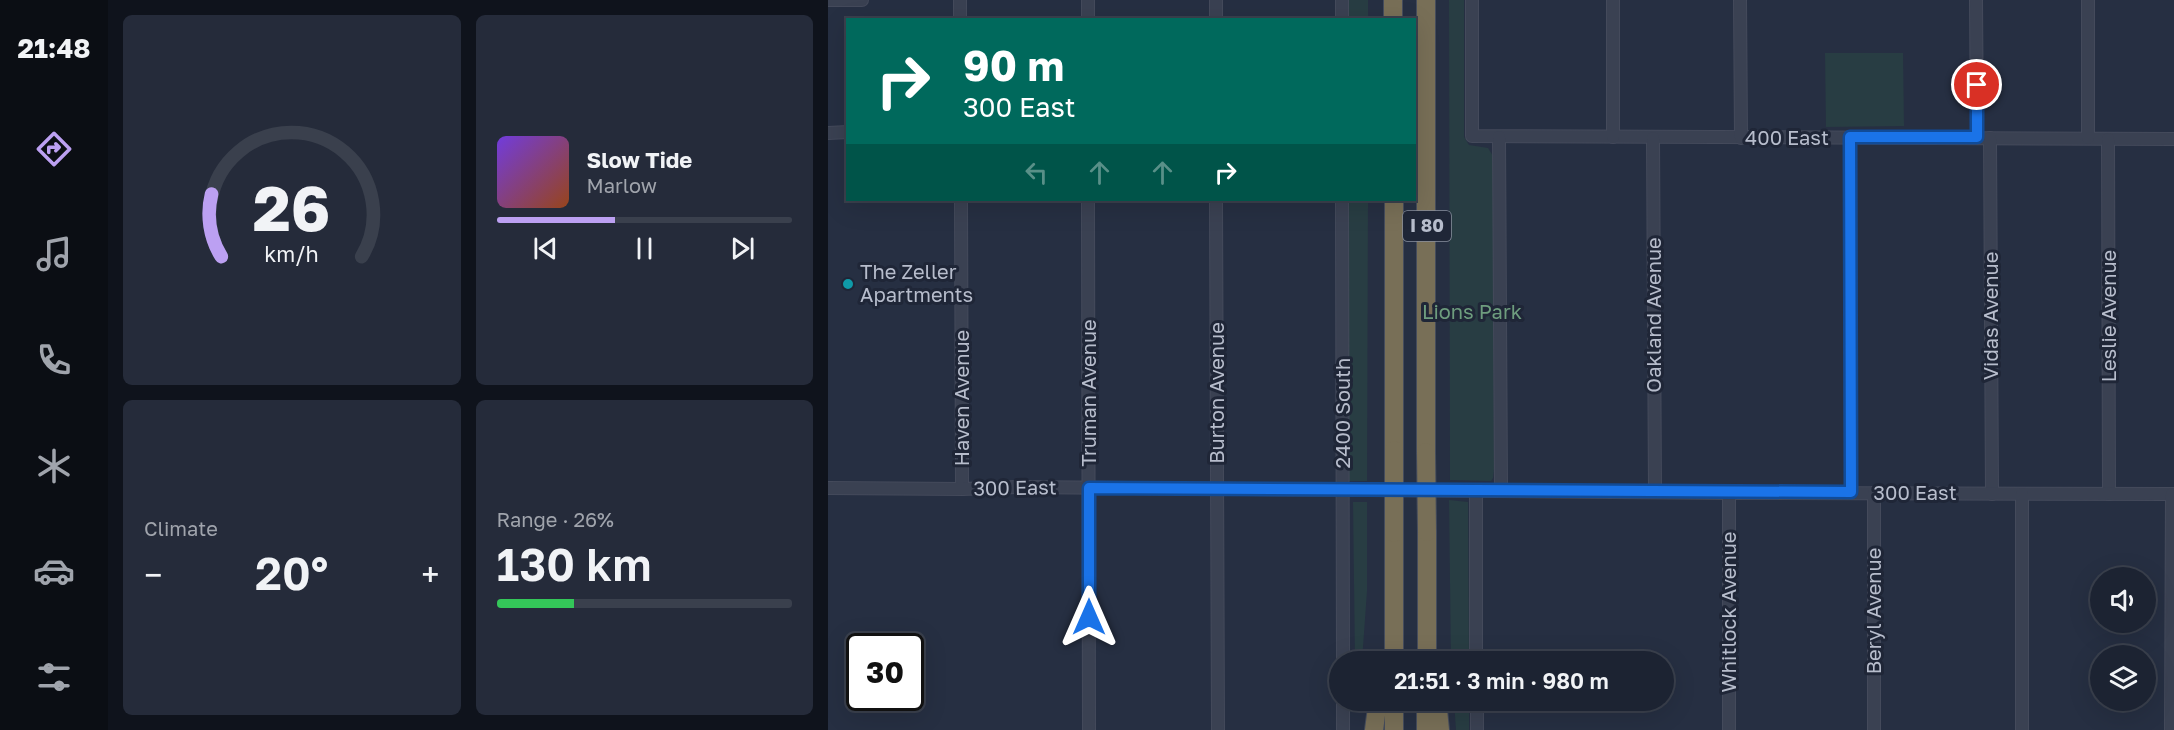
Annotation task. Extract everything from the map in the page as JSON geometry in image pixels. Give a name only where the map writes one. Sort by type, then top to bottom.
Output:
[{"type":"highway","points":[[1393,0],[1394,18]]},
{"type":"highway","name":"I 80","points":[[1426,0],[1426,651]]},
{"type":"highway","name":"I 80","points":[[1394,201],[1394,651]]},
{"type":"highway","points":[[1385,651],[1393,593]]},
{"type":"highway","points":[[1427,598],[1432,651]]},
{"type":"highway","points":[[1374,730],[1377,711]]},
{"type":"highway","points":[[1394,711],[1394,730]]},
{"type":"highway","points":[[1426,711],[1426,730]]},
{"type":"highway","points":[[1438,711],[1440,730]]},
{"type":"street","points":[[828,0],[861,0]]},
{"type":"street","points":[[960,0],[960,18]]},
{"type":"street","points":[[1088,0],[1088,18]]},
{"type":"street","points":[[1216,0],[1216,18]]},
{"type":"street","points":[[1342,0],[1342,18]]},
{"type":"street","name":"400 East","points":[[1472,0],[1473,136],[2174,138]]},
{"type":"street","points":[[1613,0],[1613,138]]},
{"type":"street","points":[[1740,0],[1741,138]]},
{"type":"street","name":"Vidas Avenue","points":[[1976,0],[1983,137],[1992,494]]},
{"type":"street","points":[[2088,0],[2088,138]]},
{"type":"street","points":[[828,133],[846,132]]},
{"type":"street","points":[[1499,137],[1501,491]]},
{"type":"street","points":[[1850,137],[1851,492]]},
{"type":"street","name":"Oakland Avenue","points":[[1653,138],[1655,492]]},
{"type":"street","name":"Leslie Avenue","points":[[2108,139],[2109,494]]},
{"type":"street","name":"Haven Avenue","points":[[961,201],[963,489]]},
{"type":"street","name":"Truman Avenue","points":[[1088,201],[1089,730]]},
{"type":"street","name":"Burton Avenue","points":[[1216,201],[1218,730]]},
{"type":"street","name":"2400 South","points":[[1342,201],[1343,651]]},
{"type":"street","name":"300 East","points":[[828,488],[1018,487],[2173,494]]},
{"type":"street","points":[[1476,491],[1476,651]]},
{"type":"street","name":"Whitlock Avenue","points":[[1729,730],[1730,493]]},
{"type":"street","name":"Beryl Avenue","points":[[1874,493],[1874,730]]},
{"type":"street","points":[[2022,494],[2022,730]]},
{"type":"street","points":[[2171,730],[2173,494]]},
{"type":"street","points":[[1343,711],[1343,730]]},
{"type":"street","points":[[1477,711],[1477,730]]},
{"type":"green space","points":[[1349,0],[1368,0],[1368,18],[1349,18]]},
{"type":"green space","name":"Lions Park","points":[[1449,0],[1464,0],[1464,137],[1469,145],[1488,148],[1493,156],[1494,469],[1491,481],[1450,480]]},
{"type":"green space","points":[[1825,53],[1903,53],[1904,126],[1826,127]]},
{"type":"green space","points":[[1349,201],[1368,201],[1367,481],[1348,481]]},
{"type":"green space","points":[[1449,500],[1468,502],[1469,651],[1451,651]]},
{"type":"green space","points":[[1353,502],[1367,502],[1367,591],[1363,651],[1355,651]]},
{"type":"green space","points":[[1455,711],[1469,711],[1469,730],[1456,730]]},
{"type":"place","name":"The Zeller Apartments","points":[[848,284]]},
{"type":"route","points":[[1089,617],[1089,488],[1851,492],[1850,137],[1977,137],[1977,85]]}]
